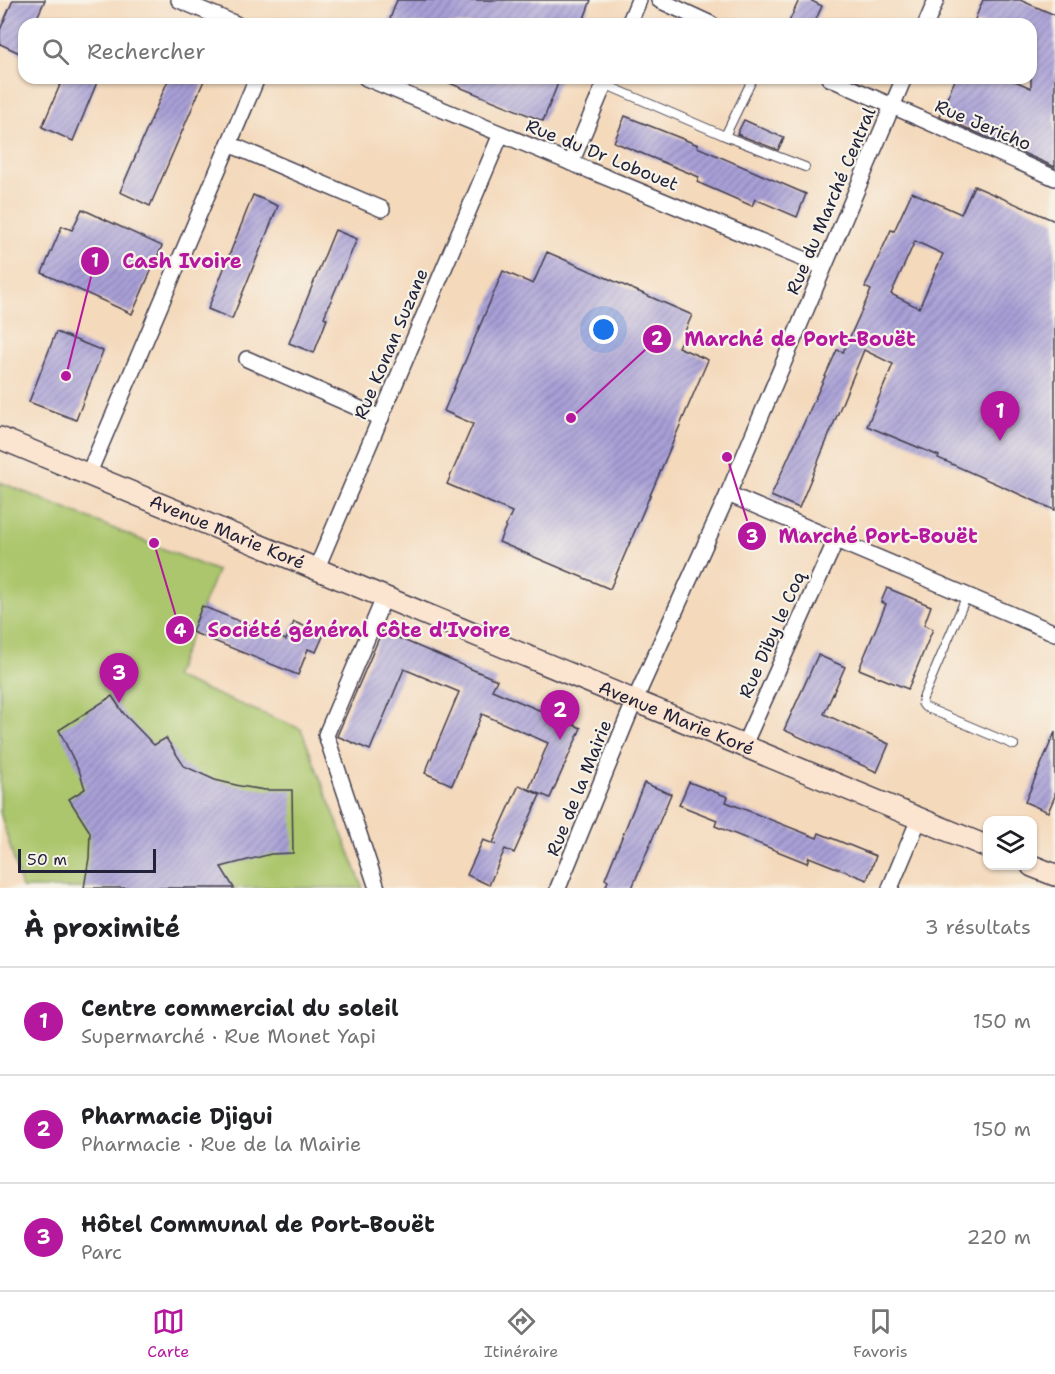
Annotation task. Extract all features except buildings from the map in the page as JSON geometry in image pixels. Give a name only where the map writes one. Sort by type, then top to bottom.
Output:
[{"type":"main road","name":"Avenue Marie Koré","points":[[0,438],[983,845]]},
{"type":"main road","points":[[1037,868],[1054,873]]},
{"type":"street","points":[[179,0],[222,18]]},
{"type":"street","points":[[632,18],[639,0]]},
{"type":"street","points":[[659,0],[698,18]]},
{"type":"street","points":[[928,18],[936,0]]},
{"type":"street","points":[[88,475],[254,84]]},
{"type":"street","name":"Rue du Dr Lobouet","points":[[380,84],[823,267]]},
{"type":"street","points":[[571,163],[604,84]]},
{"type":"street","name":"Rue Jericho","points":[[842,84],[1055,178]]},
{"type":"street","name":"Rue du Marché Central","points":[[634,702],[728,494],[901,84]]},
{"type":"street","name":"Rue Konan Suzane","points":[[316,570],[501,134]]},
{"type":"street","points":[[228,144],[382,208]]},
{"type":"street","points":[[247,359],[381,418]]},
{"type":"street","points":[[728,494],[1055,633]]},
{"type":"street","name":"Rue Diby le Coq","points":[[743,747],[836,540]]},
{"type":"street","points":[[377,888],[326,735],[384,598]]},
{"type":"street","name":"Rue de la Mairie","points":[[558,888],[634,702]]},
{"type":"street","points":[[891,888],[919,819]]},
{"type":"lane","points":[[612,84],[725,136],[805,167]]},
{"type":"lane","points":[[725,136],[750,84]]},
{"type":"lane","points":[[967,595],[922,698],[922,703],[925,707],[1014,745]]},
{"type":"green space","points":[[0,482],[217,571],[174,677],[301,729],[363,888],[22,888],[0,812]]},
{"type":"place","name":"Cash Ivoire","points":[[66,376]]},
{"type":"place","name":"Marché de Port-Bouët","points":[[571,418]]},
{"type":"place","name":"Centre commercial du soleil","points":[[1000,441]]},
{"type":"place","name":"Marché Port-Bouët","points":[[727,457]]},
{"type":"place","name":"Société général Côte d'Ivoire","points":[[154,543]]},
{"type":"place","name":"Hôtel Communal de Port-Bouët","points":[[119,703]]},
{"type":"place","name":"Pharmacie Djigui","points":[[560,740]]}]
